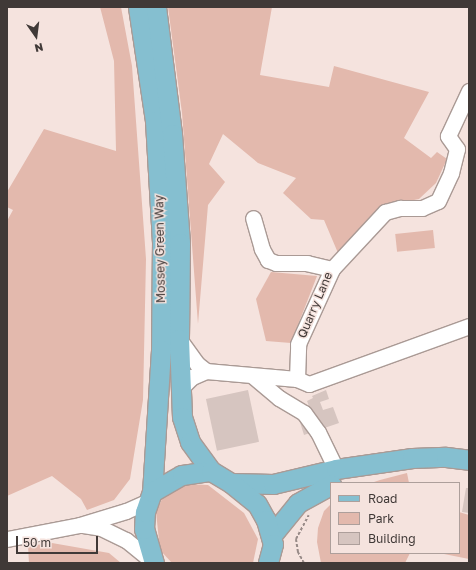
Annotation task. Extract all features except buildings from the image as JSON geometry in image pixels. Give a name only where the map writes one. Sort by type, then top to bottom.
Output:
[{"type":"main road","name":"Mossey Green Way","points":[[138,7],[155,121],[162,242],[162,350],[150,496],[145,512],[144,529],[153,561]]},
{"type":"main road","name":"Mossey Green Way","points":[[156,7],[172,134],[180,235],[180,398],[188,438],[211,471]]},
{"type":"main road","points":[[231,483],[273,484],[334,479],[379,464],[412,458],[446,457],[469,460]]},
{"type":"main road","points":[[150,496],[182,475],[211,471],[231,483],[257,504],[283,563]]},
{"type":"main road","points":[[268,563],[272,539],[298,503],[313,501],[330,483]]},
{"type":"street","points":[[332,269],[385,212],[400,208],[422,208],[438,201],[451,173],[457,149],[448,136],[469,91]]},
{"type":"street","name":"Quarry Lane","points":[[253,218],[262,249],[268,260],[276,263],[307,263],[332,269],[298,344],[297,379]]},
{"type":"street","points":[[179,339],[196,364],[206,371],[254,377],[297,379],[309,384],[469,326]]},
{"type":"street","points":[[180,398],[192,377],[206,371]]},
{"type":"street","points":[[254,377],[279,398],[304,413],[318,432],[334,479]]},
{"type":"street","points":[[7,539],[80,525],[126,511],[150,496]]},
{"type":"street","points":[[80,525],[101,528],[126,540],[153,561]]},
{"type":"path","points":[[304,563],[298,552],[296,539],[313,501]]},
{"type":"green space","points":[[100,7],[121,7],[132,66],[146,259],[143,400],[130,479],[114,500],[87,510],[81,499],[52,476],[7,496],[7,221],[13,210],[7,207],[7,192],[44,129],[116,151],[114,61]]},
{"type":"green space","points":[[168,7],[272,7],[260,75],[329,87],[334,66],[429,92],[404,138],[431,158],[437,152],[447,159],[436,183],[419,199],[384,206],[338,253],[324,220],[311,219],[283,193],[296,178],[258,163],[223,134],[209,164],[225,182],[208,205],[198,324],[182,113]]},
{"type":"green space","points":[[433,230],[435,248],[397,252],[395,234]]},
{"type":"green space","points":[[271,272],[317,276],[291,343],[266,341],[256,299]]},
{"type":"green space","points":[[407,473],[409,482],[374,482]]},
{"type":"green space","points":[[186,484],[208,485],[244,513],[258,539],[253,563],[172,563],[160,550],[156,512],[167,488]]},
{"type":"green space","points":[[330,505],[330,554],[410,554],[405,563],[321,563],[317,542],[318,528],[324,511]]},
{"type":"green space","points":[[460,512],[469,515],[469,559],[444,554],[460,554]]},
{"type":"green space","points":[[52,543],[109,553],[121,563],[29,563],[28,546]]}]
